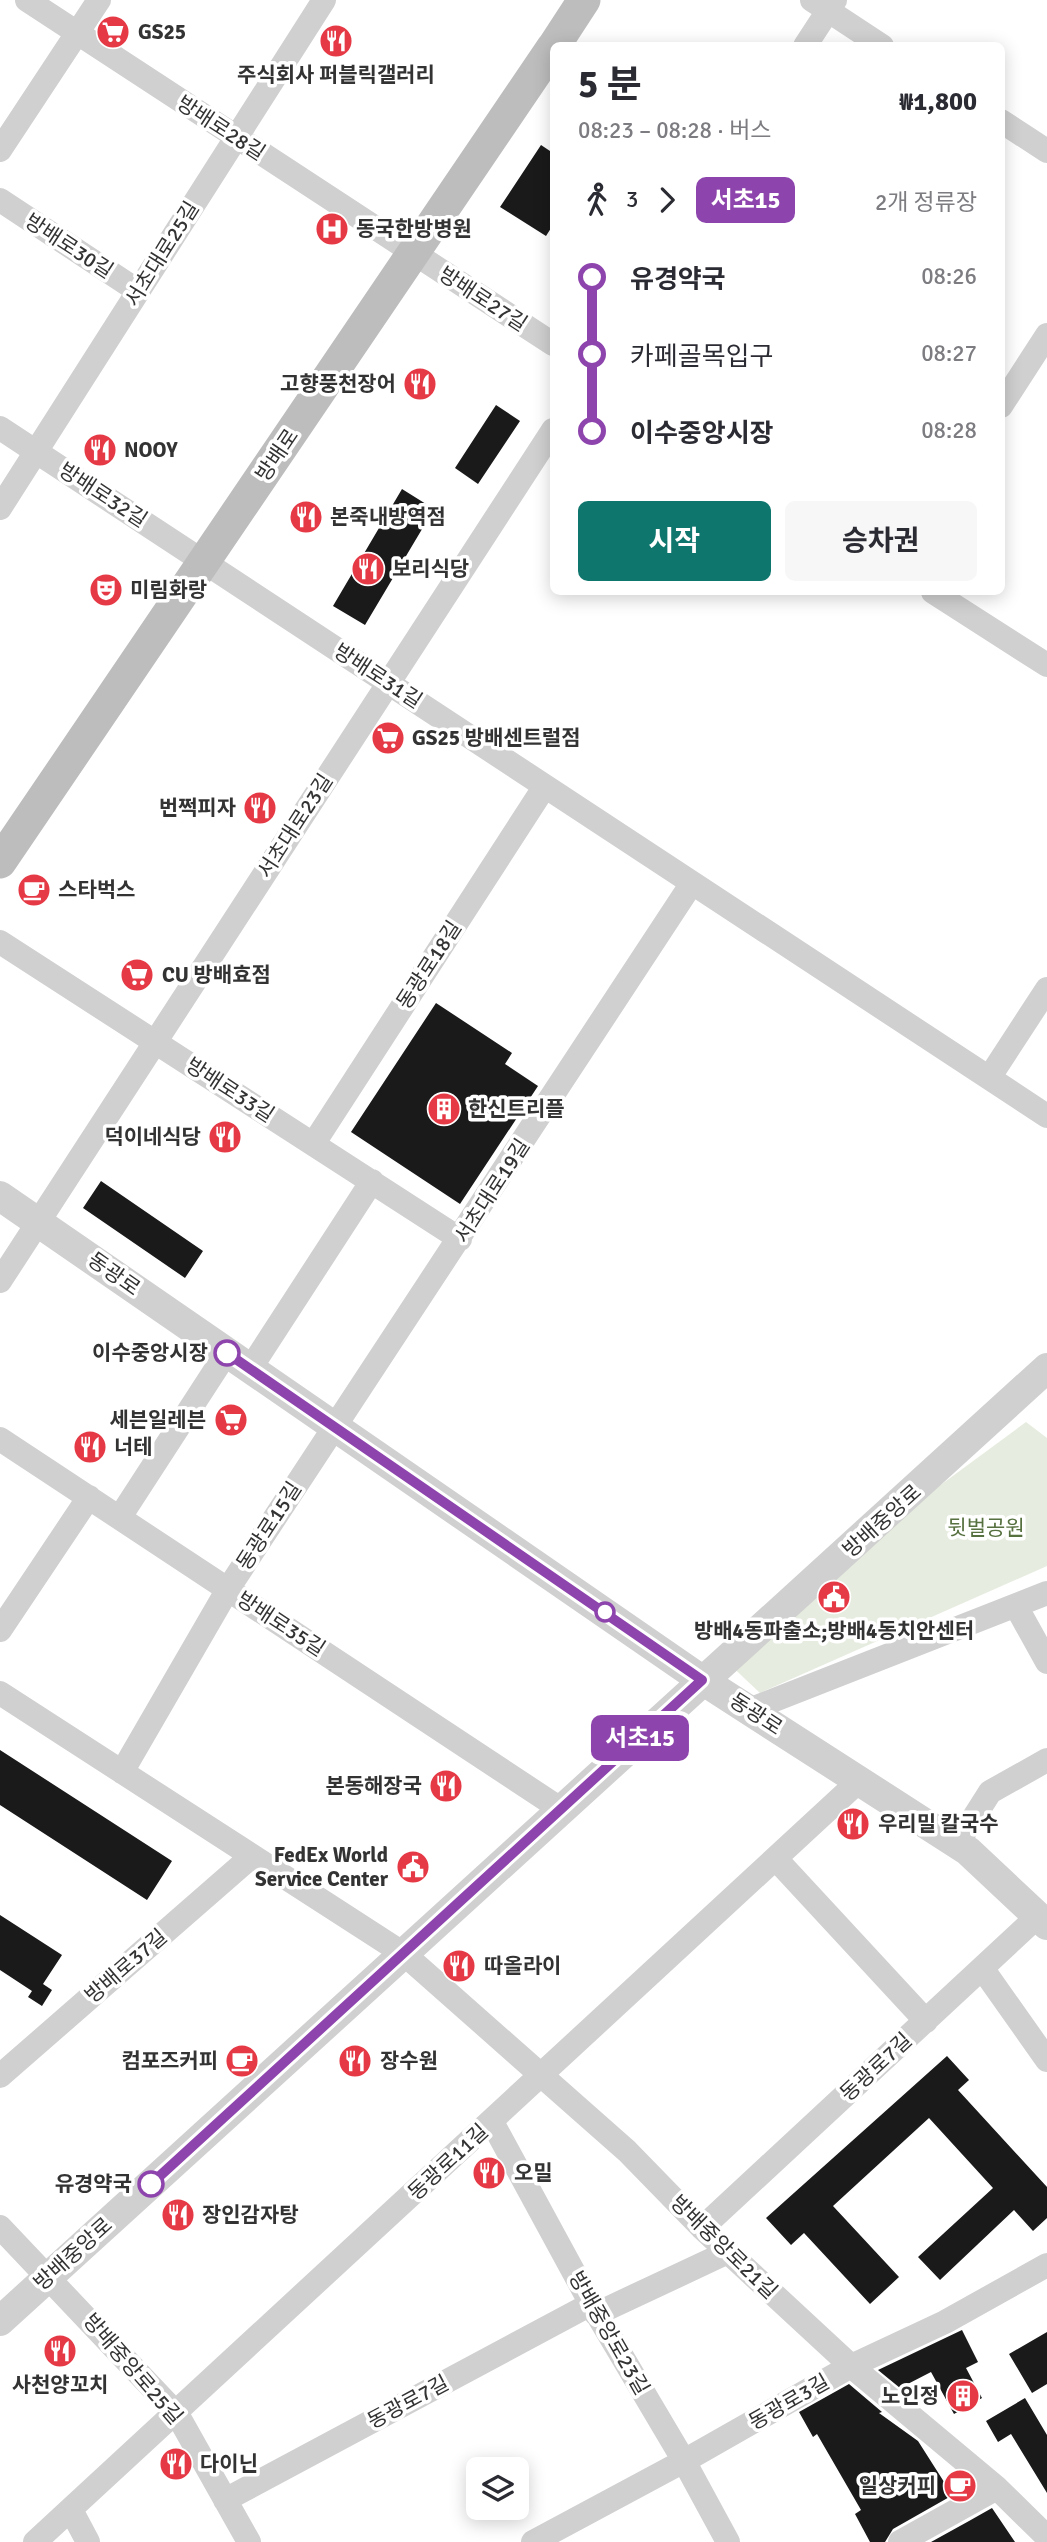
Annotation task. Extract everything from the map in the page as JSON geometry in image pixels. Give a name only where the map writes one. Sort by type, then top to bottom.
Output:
[{"type":"main road","name":"방배로","points":[[556,42],[584,0]]},
{"type":"main road","name":"방배로","points":[[0,862],[414,255],[550,51]]},
{"type":"street","name":"방배로28길","points":[[27,0],[414,255]]},
{"type":"street","points":[[0,150],[99,0]]},
{"type":"street","name":"서초대로25길","points":[[0,508],[324,0]]},
{"type":"street","points":[[807,42],[825,4],[877,42]]},
{"type":"street","points":[[1005,124],[1047,151]]},
{"type":"street","name":"방배로30길","points":[[0,200],[138,291]]},
{"type":"street","name":"방배로27길","points":[[414,255],[550,342]]},
{"type":"street","points":[[1005,400],[1047,335]]},
{"type":"street","name":"방배로32길","points":[[0,428],[205,561]]},
{"type":"street","name":"서초대로23길","points":[[0,1281],[550,435]]},
{"type":"street","name":"방배로31길","points":[[205,561],[989,1078]]},
{"type":"street","points":[[938,595],[1047,665]]},
{"type":"street","name":"동광로18길","points":[[314,1143],[545,786]]},
{"type":"street","name":"서초대로19길","points":[[334,1426],[460,1239],[692,883]]},
{"type":"street","name":"방배로33길","points":[[0,942],[460,1239]]},
{"type":"street","points":[[1047,989],[989,1078],[1047,1116]]},
{"type":"street","points":[[120,1517],[372,1181]]},
{"type":"street","name":"동광로","points":[[0,1196],[702,1680],[957,1844],[1043,1920]]},
{"type":"street","name":"방배중앙로","points":[[0,2321],[1047,1368]]},
{"type":"street","name":"동광로15길","points":[[122,1772],[228,1589],[334,1426]]},
{"type":"street","name":"방배로35길","points":[[0,1438],[562,1810]]},
{"type":"street","points":[[0,1630],[89,1497]]},
{"type":"street","points":[[749,1710],[1047,1593]]},
{"type":"street","points":[[1016,1606],[1047,1662]]},
{"type":"street","points":[[0,1693],[404,1954]]},
{"type":"street","points":[[957,1844],[990,1793],[1047,1759]]},
{"type":"street","name":"동광로11길","points":[[35,2542],[177,2414],[859,1781]]},
{"type":"street","name":"방배로37길","points":[[0,2076],[252,1856]]},
{"type":"street","name":"동광로7길","points":[[776,1858],[926,2021]]},
{"type":"street","name":"동광로7길","points":[[702,2228],[982,1968],[1043,1920]]},
{"type":"street","name":"방배중앙로21길","points":[[404,1954],[627,2151],[702,2228],[851,2366],[997,2488],[1047,2537]]},
{"type":"street","points":[[982,1968],[1047,2060]]},
{"type":"street","name":"방배중앙로23길","points":[[492,2122],[594,2309],[684,2461],[728,2542]]},
{"type":"street","name":"방배중앙로25길","points":[[0,2227],[177,2414],[249,2542]]},
{"type":"street","name":"동광로7길","points":[[225,2500],[594,2309],[728,2252]]},
{"type":"street","name":"동광로3길","points":[[533,2542],[684,2461],[851,2366],[945,2322],[1047,2265]]},
{"type":"street","points":[[900,2542],[997,2488]]},
{"type":"street","points":[[71,2510],[88,2542]]},
{"type":"green space","name":"뒷벌공원","points":[[1026,1422],[1047,1438],[1047,1566],[760,1693],[725,1660],[840,1559]]},
{"type":"building","points":[[541,145],[550,151],[550,230],[546,236],[500,207]]},
{"type":"building","points":[[496,405],[520,421],[478,484],[455,468]]},
{"type":"building","points":[[402,489],[434,509],[365,625],[333,606]]},
{"type":"building","name":"한신트리플","points":[[436,1003],[512,1053],[505,1064],[538,1086],[460,1204],[351,1132]]},
{"type":"building","points":[[101,1181],[203,1251],[185,1278],[83,1208]]},
{"type":"building","points":[[0,1750],[172,1861],[147,1900],[0,1805]]},
{"type":"building","points":[[0,1915],[62,1955],[43,1984],[52,1990],[42,2006],[28,1997],[32,1991],[0,1970]]},
{"type":"building","points":[[947,2056],[969,2080],[958,2090],[1047,2187],[1047,2218],[1033,2231],[1014,2210],[940,2280],[918,2257],[993,2188],[929,2118],[833,2206],[899,2277],[870,2304],[804,2233],[791,2245],[766,2218]]},
{"type":"building","points":[[962,2330],[978,2362],[966,2368],[982,2398],[954,2414],[931,2372],[900,2388],[878,2370]]},
{"type":"building","points":[[1047,2332],[1047,2384],[1032,2393],[1009,2354]]},
{"type":"building","points":[[849,2384],[882,2412],[879,2413],[918,2441],[946,2485],[960,2477],[967,2482],[967,2487],[893,2529],[885,2542],[870,2542],[855,2514],[861,2510],[817,2434],[813,2437],[799,2412]]},
{"type":"building","points":[[1025,2398],[1047,2435],[1047,2493],[1011,2434],[998,2442],[986,2421]]},
{"type":"building","points":[[992,2508],[1015,2542],[931,2542],[969,2521]]},
{"type":"bus line","name":"서초15","points":[[151,2184],[702,1680],[227,1353]]},
{"type":"place","name":"GS25","points":[[113,32]]},
{"type":"place","name":"주식회사 퍼블릭갤러리","points":[[336,41]]},
{"type":"place","name":"동국한방병원","points":[[332,229]]},
{"type":"place","name":"고향풍천장어","points":[[420,384]]},
{"type":"place","name":"NOOY","points":[[100,450]]},
{"type":"place","name":"본죽내방역점","points":[[306,517]]},
{"type":"place","name":"보리식당","points":[[368,569]]},
{"type":"place","name":"미림화랑","points":[[106,590]]},
{"type":"place","name":"GS25 방배센트럴점","points":[[388,738]]},
{"type":"place","name":"번쩍피자","points":[[260,808]]},
{"type":"place","name":"스타벅스","points":[[34,890]]},
{"type":"place","name":"CU 방배효점","points":[[137,975]]},
{"type":"place","name":"한신트리플","points":[[444,1109]]},
{"type":"place","name":"덕이네식당","points":[[225,1137]]},
{"type":"place","name":"이수중앙시장","points":[[227,1353]]},
{"type":"place","name":"세븐일레븐","points":[[231,1420]]},
{"type":"place","name":"너테","points":[[90,1447]]},
{"type":"place","name":"방배4동파출소;방배4동치안센터","points":[[834,1597]]},
{"type":"place","name":"본동해장국","points":[[446,1786]]},
{"type":"place","name":"우리밀 칼국수","points":[[853,1824]]},
{"type":"place","name":"FedEx World Service Center","points":[[413,1867]]},
{"type":"place","name":"따올라이","points":[[459,1966]]},
{"type":"place","name":"컴포즈커피","points":[[242,2061]]},
{"type":"place","name":"장수원","points":[[355,2061]]},
{"type":"place","name":"오밀","points":[[489,2173]]},
{"type":"place","name":"유경약국","points":[[151,2184]]},
{"type":"place","name":"장인감자탕","points":[[178,2215]]},
{"type":"place","name":"사천양꼬치","points":[[60,2351]]},
{"type":"place","name":"노인정","points":[[963,2396]]},
{"type":"place","name":"다이닌","points":[[176,2464]]},
{"type":"place","name":"일상커피","points":[[960,2486]]}]
